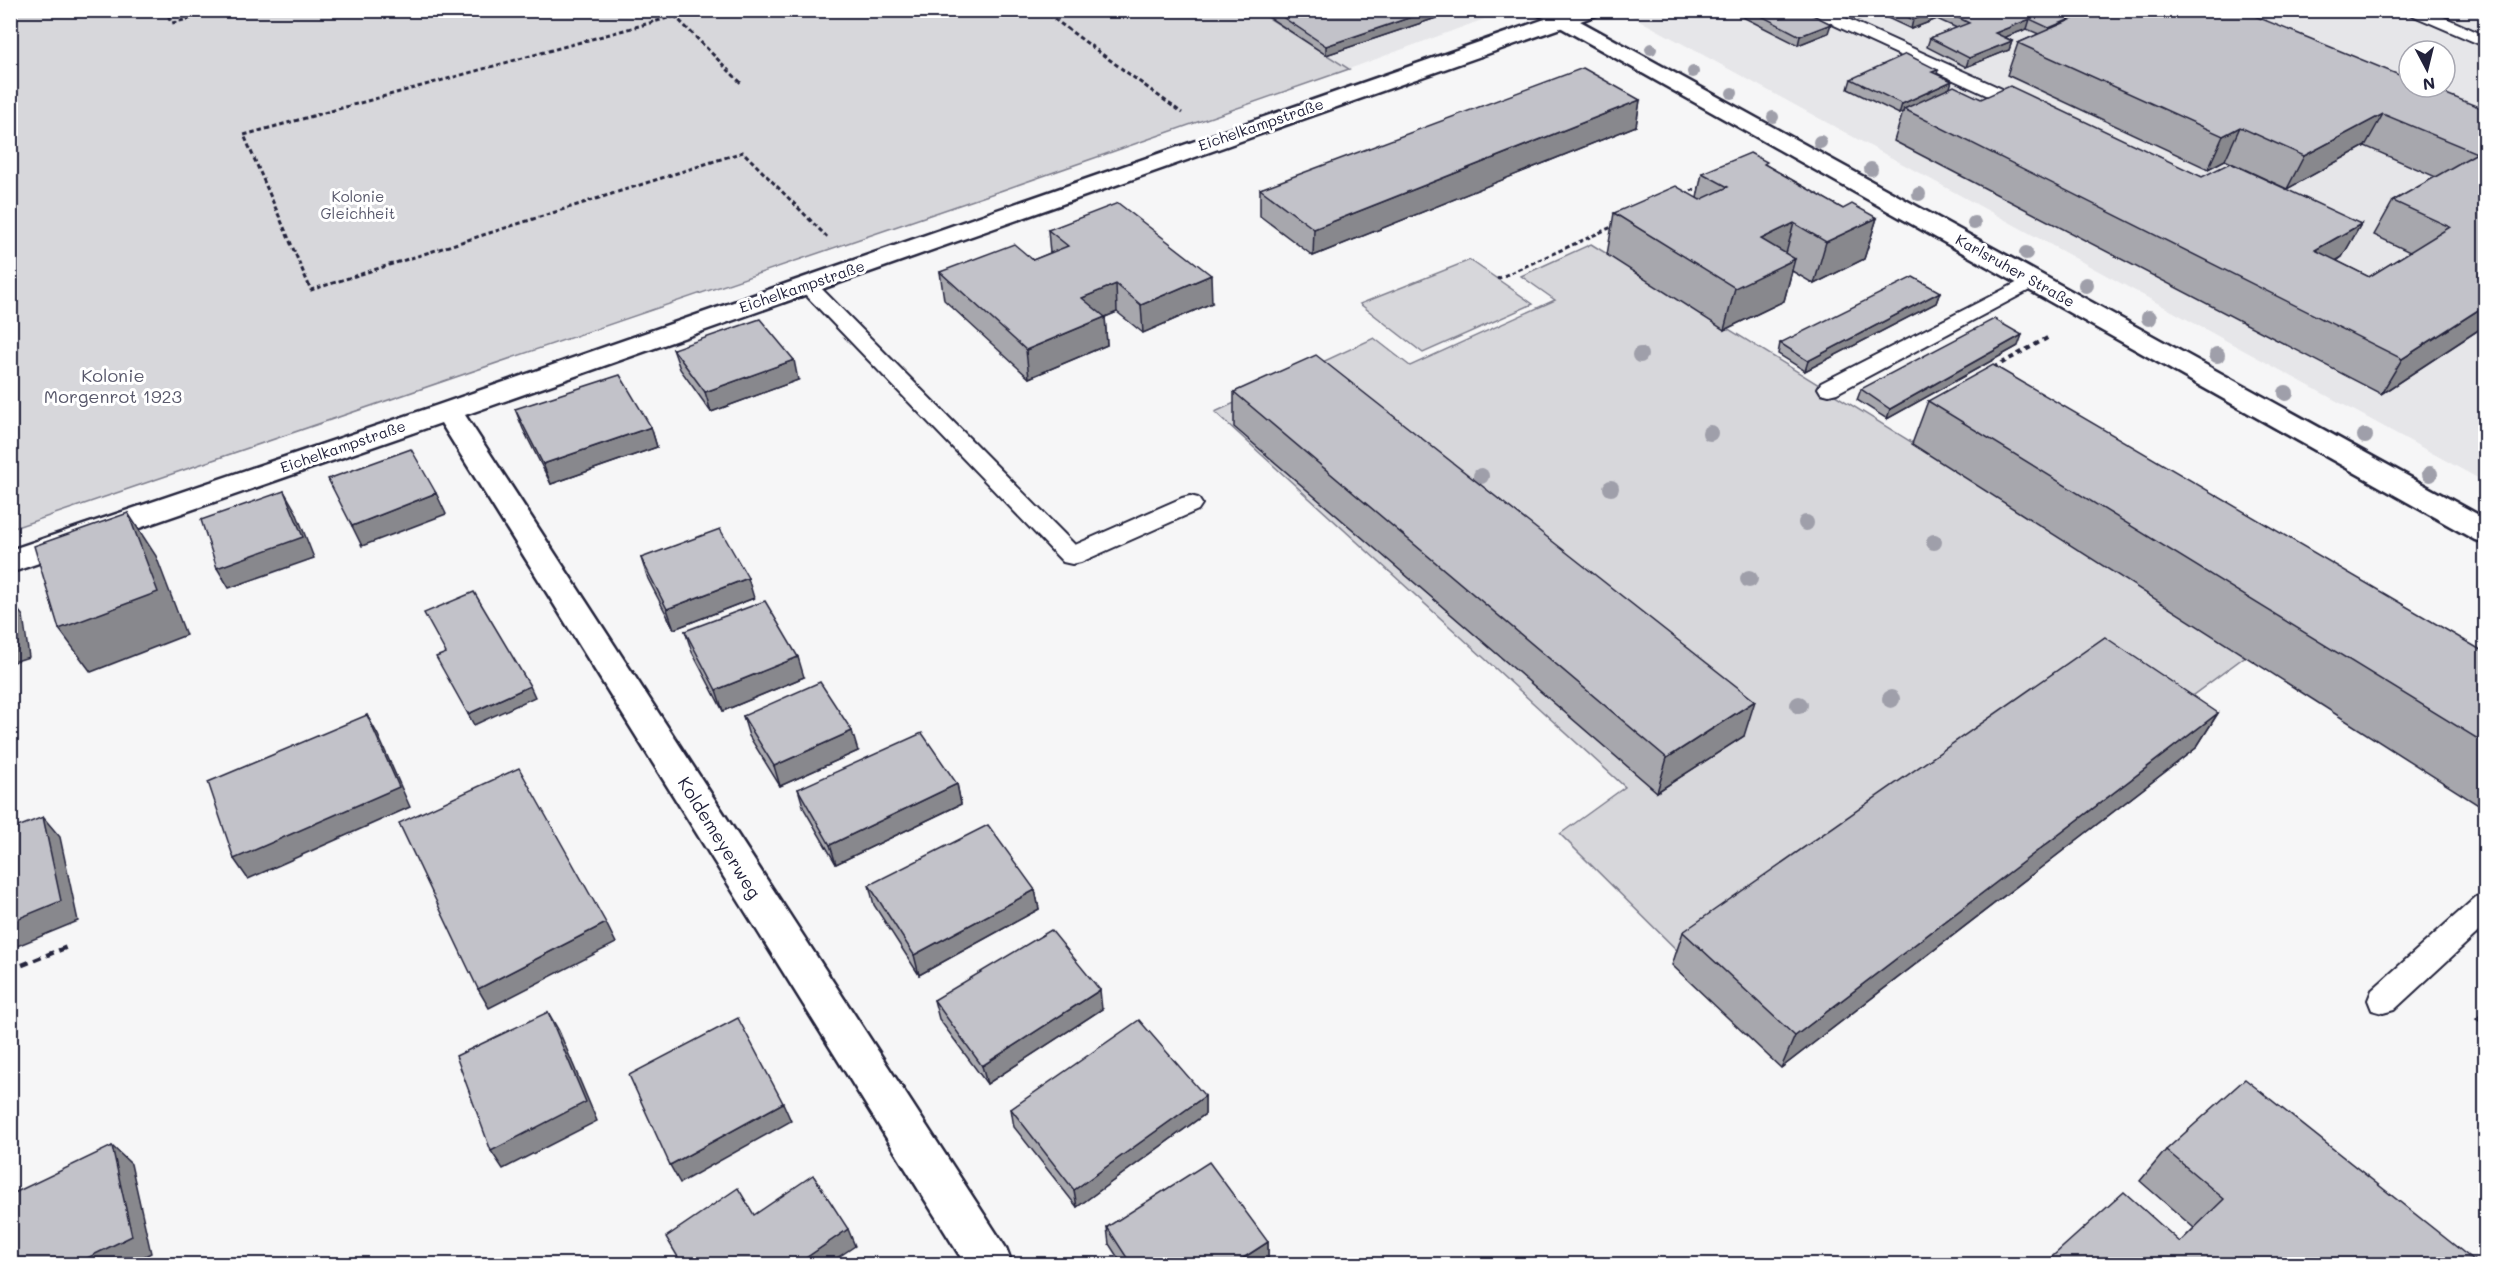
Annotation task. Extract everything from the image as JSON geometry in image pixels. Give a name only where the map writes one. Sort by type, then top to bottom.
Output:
[{"type":"street","name":"Eichelkampstraße","points":[[10,562],[1219,140],[1553,16],[1593,10]]},
{"type":"street","name":"Karlsruher Straße","points":[[1553,16],[2486,533]]},
{"type":"street","name":"Koldemeyerweg","points":[[448,411],[990,1264]]},
{"type":"lane","points":[[1815,10],[2045,115]]},
{"type":"lane","points":[[2413,10],[2486,42]]},
{"type":"lane","points":[[1829,388],[2032,281]]},
{"type":"lane","points":[[807,285],[1072,556],[1190,504]]},
{"type":"lane","points":[[2383,1000],[2486,906]]},
{"type":"path","points":[[165,10],[172,23],[223,10]]},
{"type":"path","points":[[669,10],[742,84]]},
{"type":"path","points":[[1042,10],[1219,140]]},
{"type":"path","points":[[675,16],[244,135],[311,290],[742,152],[858,267]]},
{"type":"path","points":[[1681,195],[1703,185]]},
{"type":"path","points":[[1497,279],[1616,225]]},
{"type":"path","points":[[1990,370],[2092,314]]},
{"type":"path","points":[[10,970],[67,947]]},
{"type":"shaded area","points":[[1474,10],[1487,18],[1349,69],[1256,11]]},
{"type":"shaded area","points":[[1638,10],[2485,11],[2485,482],[1628,14]]},
{"type":"green space","name":"Kolonie Gleichheit","points":[[1256,10],[1349,69],[1003,190],[11,529],[10,11]]},
{"type":"green space","points":[[1591,244],[2251,652],[2027,818],[1699,972],[1560,834],[1625,787],[1215,412],[1374,338],[1410,366],[1555,300],[1521,276]]},
{"type":"green space","points":[[1470,260],[1533,304],[1423,353],[1360,304]]},
{"type":"building","points":[[1272,10],[1432,10],[1326,46]]},
{"type":"building","points":[[1750,10],[1803,10],[1831,24],[1800,36]]},
{"type":"building","points":[[1894,10],[1937,10],[1913,20]]},
{"type":"building","points":[[1943,10],[2045,10],[2048,12],[2052,10],[2092,10],[2049,28],[2030,19],[1995,33],[2012,41],[1969,58],[1930,38],[1969,23]]},
{"type":"building","points":[[2093,10],[2240,10],[2397,74],[2397,99],[2457,98],[2486,110],[2486,305],[2402,359],[1904,109],[1954,86],[1981,99],[2010,86],[2202,177],[2230,163],[2361,224],[2315,250],[2369,277],[2450,227],[2393,201],[2477,153],[2383,114],[2304,156],[2240,127],[2223,136],[2018,43]]},
{"type":"building","points":[[1906,54],[1938,70],[1932,72],[1952,81],[1902,104],[1851,79]]},
{"type":"building","points":[[1583,68],[1640,100],[1314,229],[1260,189]]},
{"type":"building","points":[[1750,153],[1767,162],[1764,164],[1843,209],[1852,204],[1877,218],[1826,242],[1794,223],[1761,239],[1795,259],[1735,288],[1614,213],[1676,186],[1700,200],[1728,187],[1702,173]]},
{"type":"building","points":[[1118,203],[1211,275],[1141,305],[1116,284],[1082,298],[1105,317],[1026,350],[940,272],[1014,244],[1033,260],[1068,246],[1048,230]]},
{"type":"building","points":[[1913,277],[1940,292],[1808,361],[1780,343]]},
{"type":"building","points":[[760,319],[794,360],[705,392],[673,349]]},
{"type":"building","points":[[1994,319],[2022,335],[1890,409],[1861,389]]},
{"type":"building","points":[[1316,355],[1755,701],[1667,758],[1234,392]]},
{"type":"building","points":[[1993,365],[2486,653],[2486,744],[1928,401]]},
{"type":"building","points":[[620,375],[651,427],[543,464],[515,409]]},
{"type":"building","points":[[411,449],[436,493],[352,526],[328,479]]},
{"type":"building","points":[[284,491],[303,537],[217,568],[201,520]]},
{"type":"building","points":[[128,513],[158,592],[59,629],[34,546]]},
{"type":"building","points":[[720,529],[748,578],[667,609],[641,558]]},
{"type":"building","points":[[474,592],[530,686],[468,714],[436,657],[446,653],[424,613]]},
{"type":"building","points":[[765,601],[798,657],[716,690],[685,631]]},
{"type":"building","points":[[10,616],[14,637],[10,638]]},
{"type":"building","points":[[2105,637],[2218,713],[1795,1036],[1683,932]]},
{"type":"building","points":[[820,682],[852,731],[774,766],[743,716]]},
{"type":"building","points":[[367,715],[399,787],[234,859],[208,782]]},
{"type":"building","points":[[922,733],[957,784],[830,845],[798,789]]},
{"type":"building","points":[[519,768],[606,923],[478,989],[399,823]]},
{"type":"building","points":[[43,817],[61,901],[10,922],[10,830]]},
{"type":"building","points":[[988,825],[1035,890],[914,955],[869,885]]},
{"type":"building","points":[[1051,930],[1100,990],[982,1066],[934,1000]]},
{"type":"building","points":[[548,1012],[586,1102],[491,1151],[456,1056]]},
{"type":"building","points":[[738,1018],[783,1103],[670,1165],[629,1075]]},
{"type":"building","points":[[1139,1020],[1205,1096],[1074,1190],[1011,1109]]},
{"type":"building","points":[[2245,1079],[2478,1264],[2044,1264],[2124,1192],[2180,1242],[2224,1199],[2166,1150]]},
{"type":"building","points":[[112,1146],[132,1236],[75,1264],[10,1264],[10,1195]]},
{"type":"building","points":[[1209,1162],[1268,1242],[1234,1264],[1131,1264],[1107,1227]]},
{"type":"building","points":[[813,1175],[848,1229],[797,1264],[682,1264],[666,1237],[738,1188],[754,1215]]},
{"type":"park label","name":"Kolonie Morgenrot 1923","points":[[113,386]]}]
